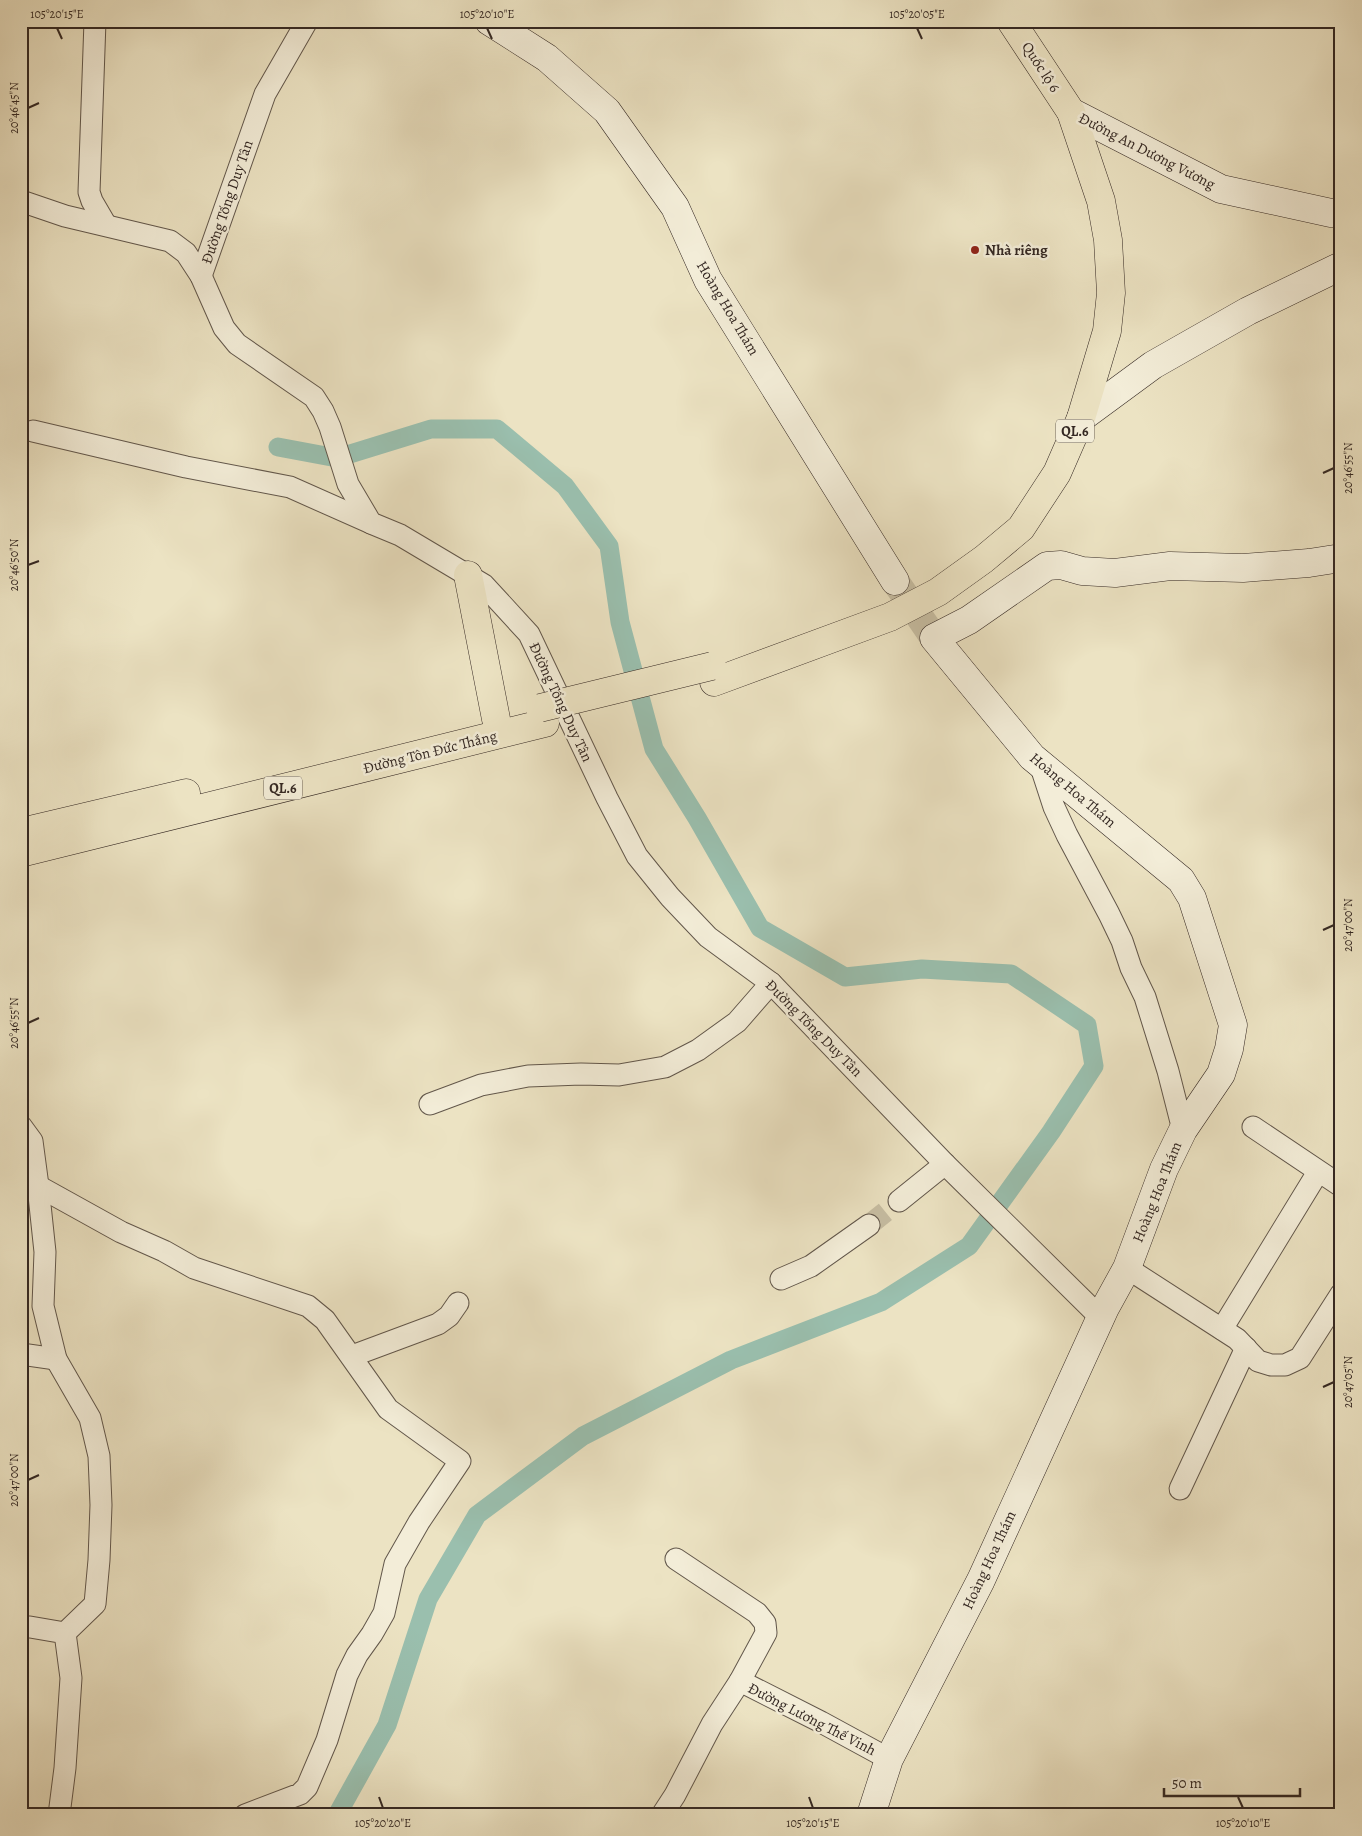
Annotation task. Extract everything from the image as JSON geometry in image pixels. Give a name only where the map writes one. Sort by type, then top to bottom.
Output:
[{"type":"highway","name":"Quốc lộ 6","points":[[1011,21],[1071,112]]},
{"type":"highway","name":"Đường Tôn Đức Thắng","points":[[21,853],[543,716],[713,674],[835,638],[890,617],[938,592],[984,559],[1021,528],[1057,473],[1081,418],[1108,331],[1111,293],[1108,240],[1100,201],[1071,112]]},
{"type":"highway","points":[[468,575],[496,719]]},
{"type":"highway","name":"Đường Tôn Đức Thắng","points":[[21,832],[496,719],[543,716]]},
{"type":"street","points":[[95,21],[89,192],[106,225]]},
{"type":"street","name":"Đường Tống Duy Tân","points":[[307,21],[265,94],[201,276],[224,328],[237,344],[314,397],[330,427],[348,484],[371,522],[400,535],[484,585],[529,634],[607,798],[637,856],[670,897],[708,937],[771,983],[945,1164],[1101,1318]]},
{"type":"street","name":"Hoàng Hoa Thám","points":[[489,21],[547,58],[607,111],[675,207],[708,280],[895,581]]},
{"type":"street","name":"Đường An Dương Vương","points":[[1071,112],[1221,189],[1331,213],[1341,212]]},
{"type":"street","points":[[21,201],[66,216],[170,241],[186,253],[201,276]]},
{"type":"street","points":[[1081,418],[1153,365],[1248,311],[1341,266]]},
{"type":"street","points":[[33,431],[186,466],[290,487],[371,522]]},
{"type":"street","name":"Hoàng Hoa Thám","points":[[872,1815],[889,1759],[981,1580],[1101,1318],[1127,1268],[1164,1169],[1183,1130],[1221,1074],[1230,1049],[1233,1025],[1192,898],[1181,880],[1032,757],[934,638],[969,620],[1047,566],[1061,565],[1082,571],[1115,573],[1170,566],[1243,568],[1341,558]]},
{"type":"street","points":[[1040,764],[1054,807],[1110,914],[1131,968],[1145,996],[1168,1071],[1183,1130]]},
{"type":"street","points":[[430,1104],[481,1085],[528,1076],[619,1075],[665,1067],[698,1050],[737,1022],[771,983]]},
{"type":"street","points":[[21,1126],[32,1141],[38,1186],[45,1252],[43,1306],[56,1359],[90,1418],[99,1456],[101,1504],[95,1604],[66,1633]]},
{"type":"street","points":[[1253,1127],[1341,1186]]},
{"type":"street","points":[[898,1201],[945,1164]]},
{"type":"street","points":[[1222,1329],[1318,1172]]},
{"type":"street","points":[[38,1186],[121,1232],[164,1251],[194,1268],[308,1306],[325,1320],[388,1409],[459,1459],[460,1462],[419,1522],[395,1564],[384,1613],[357,1655],[348,1675],[327,1740],[307,1787],[300,1794],[245,1815]]},
{"type":"street","points":[[781,1279],[811,1266],[869,1225]]},
{"type":"street","points":[[1127,1268],[1237,1339],[1258,1361],[1272,1365],[1285,1365],[1300,1358],[1341,1294]]},
{"type":"street","points":[[352,1356],[438,1324],[450,1316],[458,1303]]},
{"type":"street","points":[[1180,1489],[1246,1348]]},
{"type":"street","points":[[21,1354],[56,1359]]},
{"type":"street","points":[[676,1559],[757,1613],[764,1623],[766,1633],[740,1681]]},
{"type":"street","points":[[21,1627],[66,1633]]},
{"type":"street","points":[[59,1815],[65,1768],[71,1678],[66,1633]]},
{"type":"street","name":"Đường Lương Thế Vinh","points":[[662,1815],[675,1795],[712,1724],[740,1681],[889,1759]]},
{"type":"waterway","points":[[278,447],[337,458],[431,429],[497,429],[565,486],[609,546],[620,622],[654,749],[697,818],[760,928],[845,977],[922,969],[1011,974],[1087,1025],[1094,1066],[1051,1132],[969,1246],[881,1302],[731,1360],[583,1436],[477,1515],[428,1599],[387,1725],[337,1815]]},
{"type":"tunnel","points":[[895,581],[934,638]]},
{"type":"tunnel","points":[[869,1225],[899,1201]]},
{"type":"place","name":"Nhà riêng","points":[[975,250]]}]
